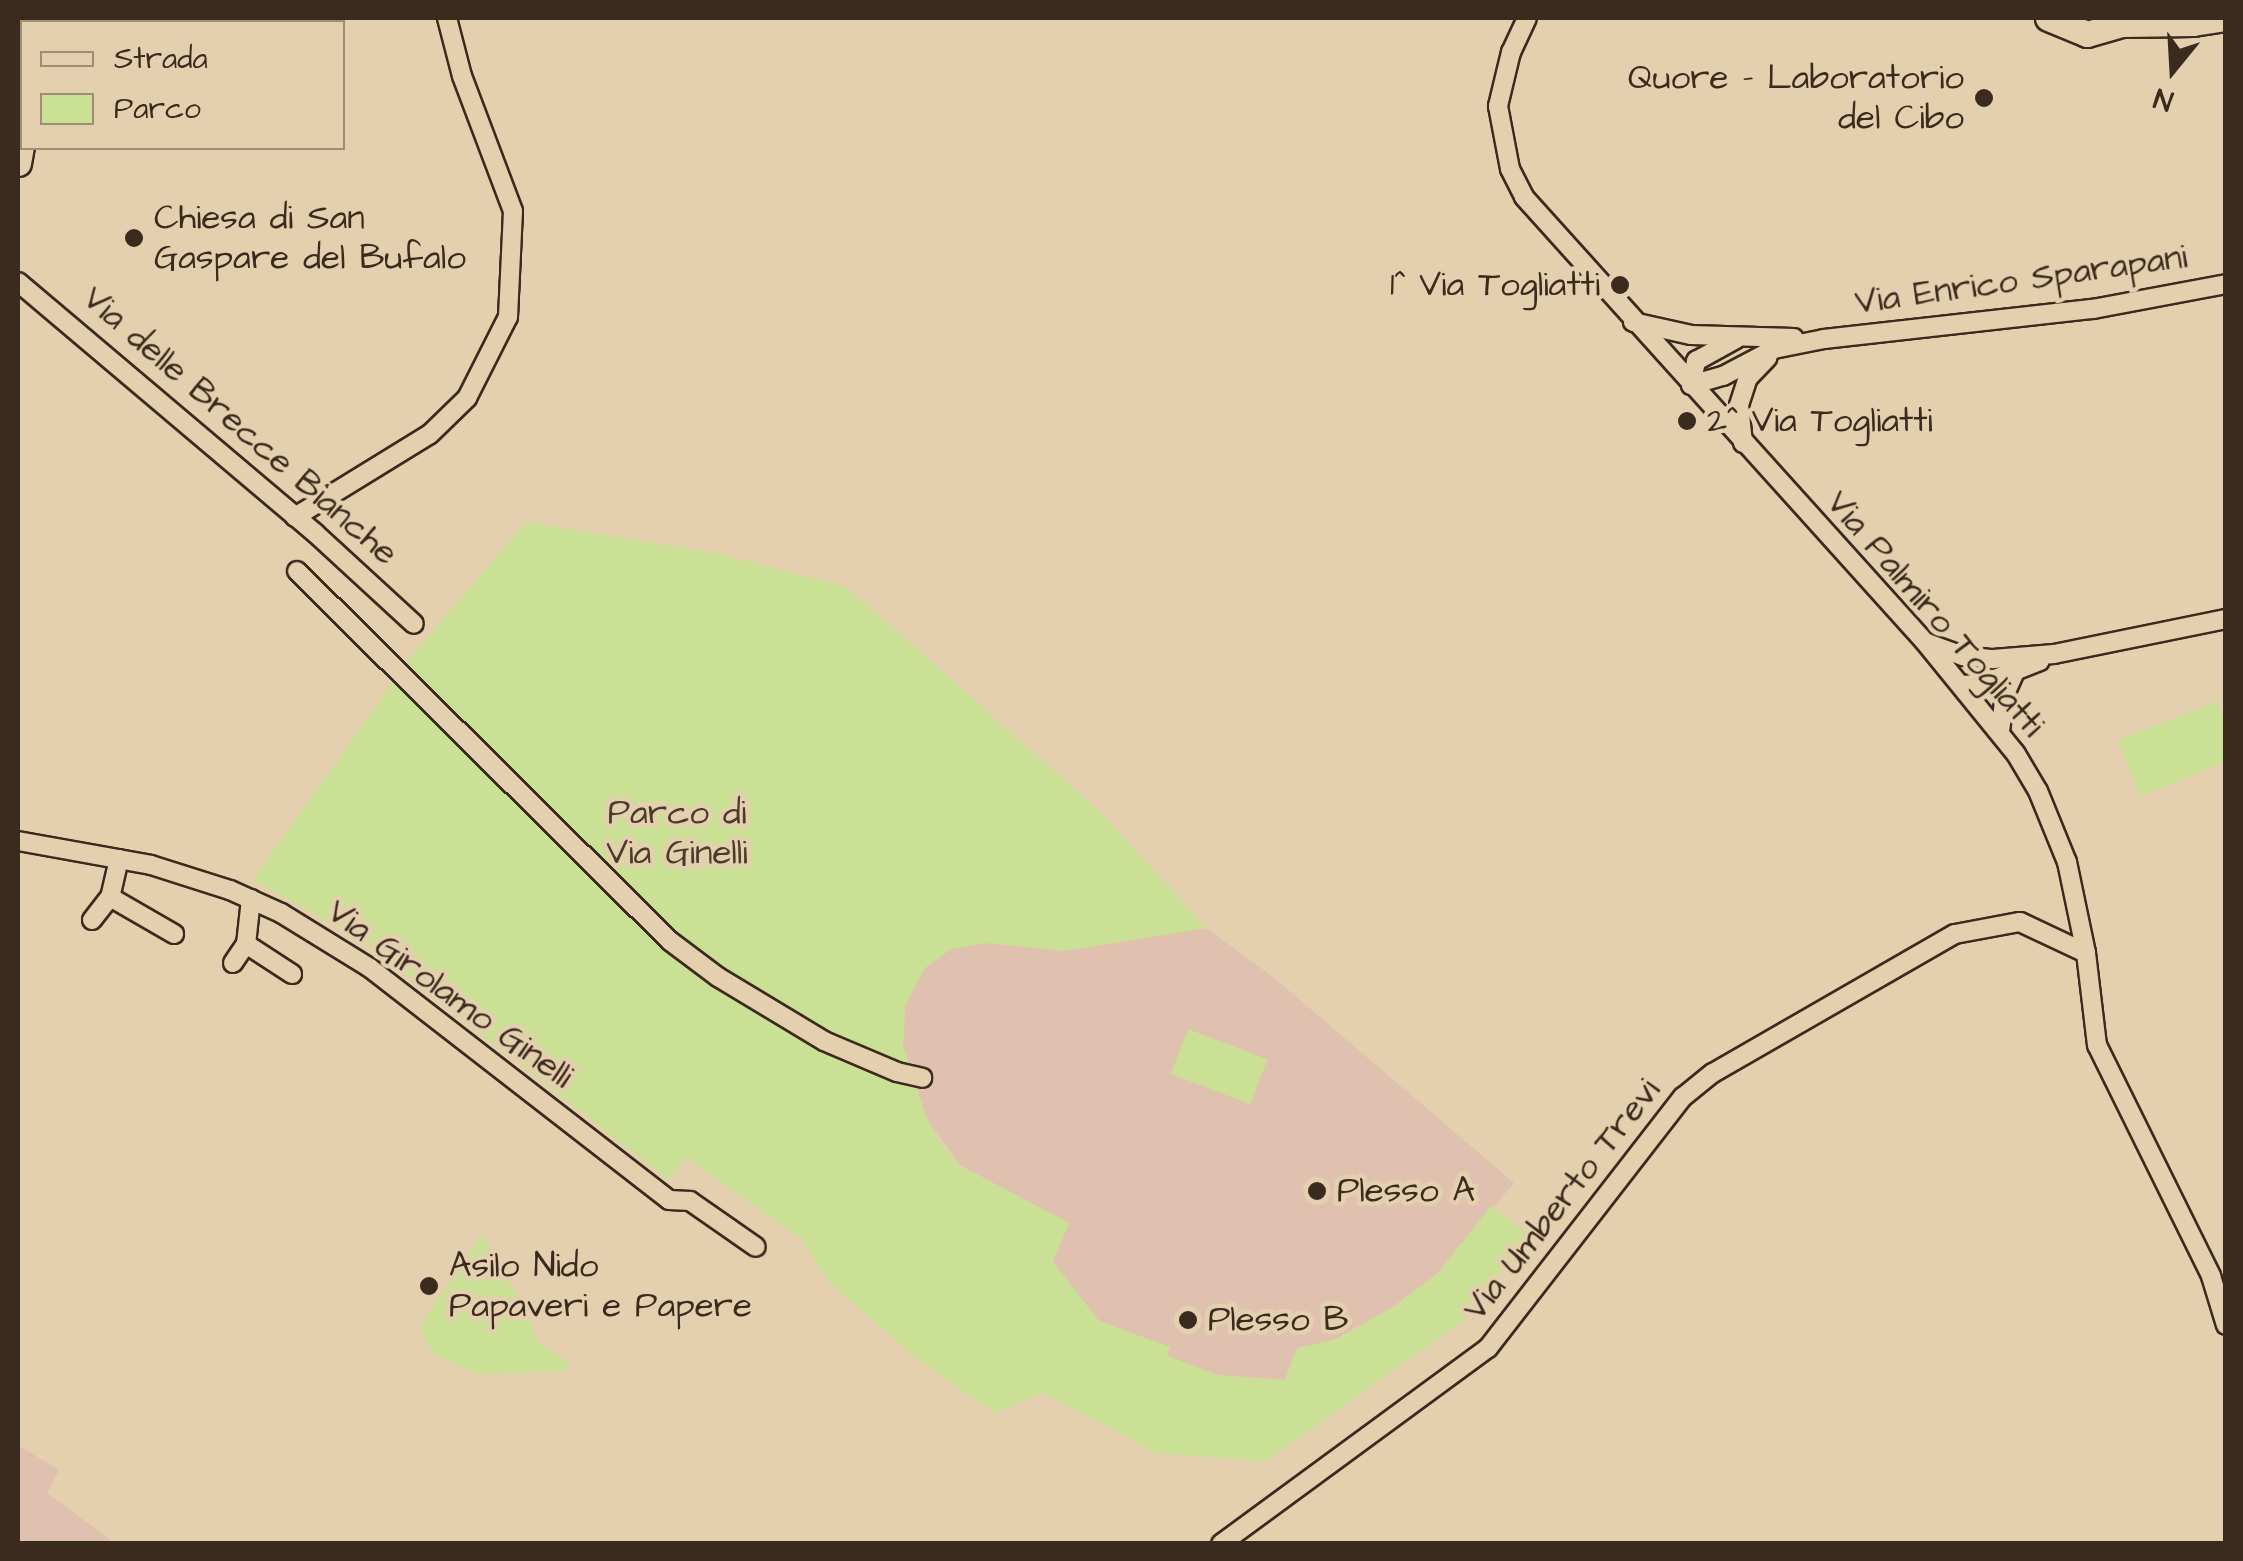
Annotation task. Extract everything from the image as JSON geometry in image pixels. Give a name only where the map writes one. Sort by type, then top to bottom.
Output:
[{"type":"street","points":[[295,517],[430,434],[467,398],[508,317],[513,212],[462,76],[447,18]]},
{"type":"street","name":"Via Palmiro Togliatti","points":[[1527,18],[1510,52],[1498,106],[1510,169],[1524,197],[1925,642],[2000,730],[2038,791],[2060,839],[2086,953],[2097,1045],[2212,1276],[2226,1325]]},
{"type":"street","points":[[2053,18],[2066,28],[2087,34],[2117,21],[2192,24],[2226,18]]},
{"type":"street","name":"Via delle Brecce Bianche","points":[[18,282],[295,517],[414,624]]},
{"type":"street","name":"Via Enrico Sparapani","points":[[1690,384],[1723,376],[1774,349],[1824,339],[2093,310],[2226,284]]},
{"type":"street","name":"Via Enrico Sparapani","points":[[1633,322],[1691,335],[1824,339]]},
{"type":"street","points":[[1690,384],[1696,361],[1744,335]]},
{"type":"street","points":[[1743,443],[1739,404],[1748,378],[1774,349]]},
{"type":"street","points":[[297,570],[670,941],[718,977],[824,1041],[897,1072],[922,1078]]},
{"type":"street","points":[[1925,642],[1962,656],[1992,659],[2054,654],[2226,620]]},
{"type":"street","points":[[1961,685],[1982,684],[2054,654]]},
{"type":"street","points":[[1961,685],[1992,659]]},
{"type":"street","points":[[2000,730],[2005,694],[2015,672]]},
{"type":"street","name":"Via Girolamo Ginelli","points":[[18,842],[151,865],[251,899],[356,958],[670,1200],[690,1201],[756,1247]]},
{"type":"street","points":[[92,920],[110,897],[119,859]]},
{"type":"street","points":[[110,897],[174,934]]},
{"type":"street","points":[[233,962],[246,944],[251,899]]},
{"type":"street","name":"Via Umberto Trevi","points":[[1220,1544],[1488,1348],[1682,1097],[1713,1073],[1955,934],[2020,922],[2059,936],[2086,953]]},
{"type":"street","points":[[246,944],[292,974]]},
{"type":"shaded area","points":[[1206,928],[1273,977],[1514,1183],[1437,1274],[1393,1307],[1334,1340],[1297,1348],[1285,1380],[1218,1375],[1167,1356],[1169,1347],[1099,1321],[1052,1261],[1069,1223],[961,1166],[927,1120],[903,1046],[905,1005],[925,968],[951,949],[987,943],[1064,951]]},
{"type":"shaded area","points":[[18,1445],[59,1470],[47,1493],[115,1543],[18,1543]]},
{"type":"green space","name":"Parco di Via Ginelli","points":[[526,522],[720,554],[847,587],[1101,813],[1206,928],[1064,951],[987,943],[951,949],[925,968],[905,1006],[903,1046],[927,1120],[939,1142],[961,1166],[1069,1223],[1053,1262],[1099,1321],[1170,1347],[1167,1356],[1218,1375],[1285,1380],[1297,1348],[1334,1340],[1393,1307],[1437,1274],[1491,1206],[1528,1234],[1464,1320],[1266,1461],[1156,1453],[1043,1393],[995,1413],[917,1359],[829,1282],[801,1239],[687,1158],[667,1179],[361,940],[253,880],[409,659]]},
{"type":"green space","points":[[2217,701],[2225,722],[2225,762],[2140,796],[2118,740]]},
{"type":"green space","points":[[1188,1029],[1267,1059],[1250,1104],[1171,1074]]},
{"type":"green space","points":[[482,1234],[530,1319],[536,1341],[569,1362],[567,1371],[477,1374],[435,1355],[422,1335],[421,1324]]},
{"type":"place","name":"Quore - Laboratorio del Cibo","points":[[1984,98]]},
{"type":"place","name":"Chiesa di San Gaspare del Bufalo","points":[[134,238]]},
{"type":"place","name":"1^ Via Togliatti","points":[[1620,285]]},
{"type":"place","name":"2^ Via Togliatti","points":[[1687,421]]},
{"type":"place","name":"Plesso A","points":[[1317,1191]]},
{"type":"place","name":"Asilo Nido Papaveri e Papere","points":[[429,1286]]},
{"type":"place","name":"Plesso B","points":[[1188,1320]]}]
